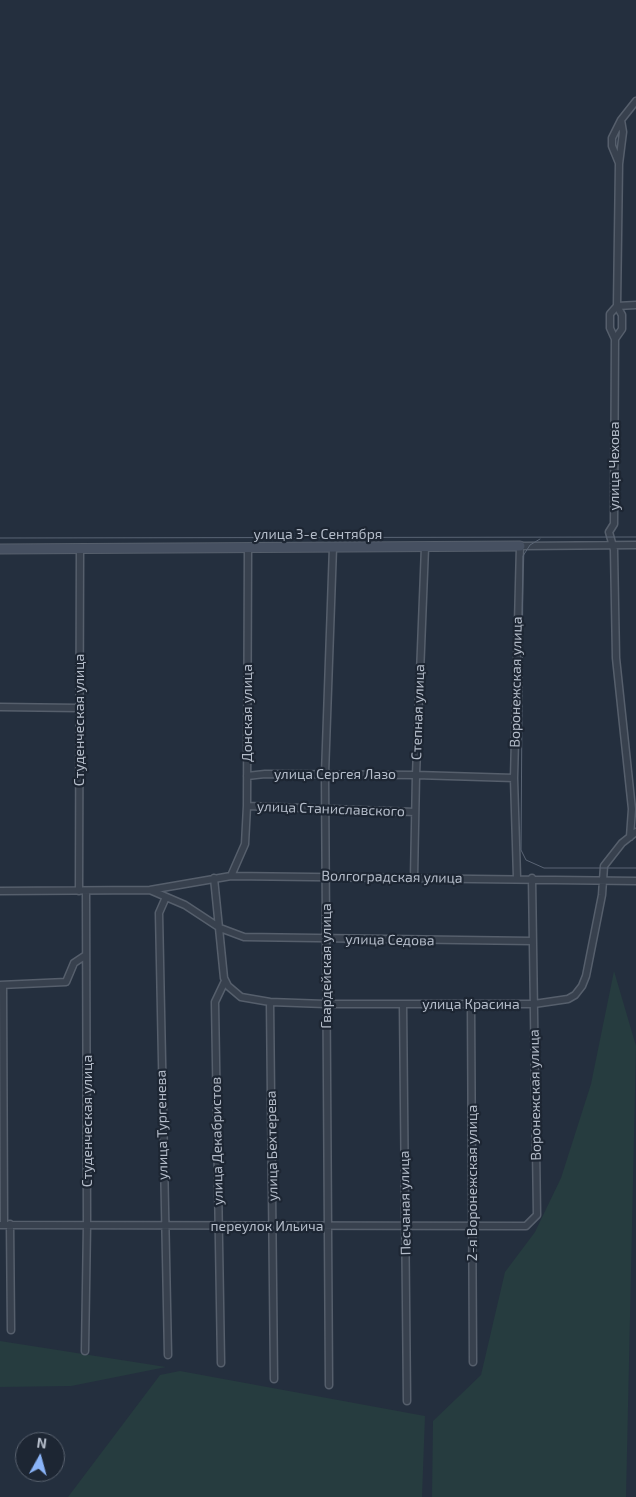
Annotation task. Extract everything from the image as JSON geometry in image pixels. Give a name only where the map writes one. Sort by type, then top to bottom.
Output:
[{"type":"street","points":[[619,164],[612,146],[615,131],[636,101]]},
{"type":"street","name":"улица Чехова","points":[[621,120],[622,149],[619,164],[617,306],[622,315],[622,329],[615,339],[614,524],[609,532],[614,550],[616,658],[632,810],[630,837]]},
{"type":"street","points":[[615,339],[610,328],[610,314],[617,306],[636,305]]},
{"type":"street","name":"улица 3-е Сентября","points":[[0,549],[636,545]]},
{"type":"street","name":"Воронежская улица","points":[[517,878],[514,778],[520,546]]},
{"type":"street","name":"Гвардейская улица","points":[[328,1385],[325,774],[333,547]]},
{"type":"street","name":"Степная улица","points":[[414,878],[416,775],[426,547]]},
{"type":"street","name":"Студенческая улица","points":[[80,548],[79,708],[86,955],[87,1225],[85,1352]]},
{"type":"street","name":"Донская улица","points":[[231,876],[245,844],[247,806],[248,548]]},
{"type":"street","points":[[0,707],[79,708]]},
{"type":"street","name":"улица Сергея Лазо","points":[[247,776],[265,774],[325,774],[514,778]]},
{"type":"street","name":"улица Станиславского","points":[[247,806],[415,812]]},
{"type":"street","name":"улица Красина","points":[[225,981],[234,992],[246,999],[270,1002],[325,1004],[534,1004],[568,999],[575,995],[582,986],[586,976],[602,895],[604,866],[636,832]]},
{"type":"street","name":"Волгоградская улица","points":[[0,891],[83,892],[150,890],[231,876],[636,880]]},
{"type":"street","points":[[214,878],[225,981]]},
{"type":"street","name":"Воронежская улица","points":[[532,878],[537,1215],[533,1221]]},
{"type":"street","name":"Волгоградская улица","points":[[150,890],[166,896]]},
{"type":"street","name":"улица Седова","points":[[166,896],[195,911],[220,928],[244,938],[532,941]]},
{"type":"street","name":"улица Тургенева","points":[[166,896],[159,913],[168,1355]]},
{"type":"street","points":[[11,1330],[5,1224],[2,986],[66,982],[74,963],[86,955]]},
{"type":"street","name":"улица Декабристов","points":[[222,1363],[215,1002],[225,981]]},
{"type":"street","name":"улица Бехтерева","points":[[270,1002],[274,1379]]},
{"type":"street","name":"Песчаная улица","points":[[403,1004],[407,1401]]},
{"type":"street","name":"2-я Воронежская улица","points":[[470,1004],[473,1362]]},
{"type":"street","name":"переулок Ильича","points":[[5,1224],[526,1226],[533,1221]]},
{"type":"green space","points":[[614,971],[636,1046],[626,1497],[432,1497],[433,1421],[481,1375],[505,1272],[535,1232],[561,1178],[591,1084]]},
{"type":"green space","points":[[0,1341],[166,1367],[71,1386],[0,1387]]},
{"type":"green space","points":[[180,1371],[425,1416],[422,1497],[68,1497],[160,1375]]},
{"type":"tram line","points":[[0,538],[636,537]]},
{"type":"tram line","points":[[540,539],[530,545],[523,556],[521,850],[526,860],[544,868],[636,868]]}]
